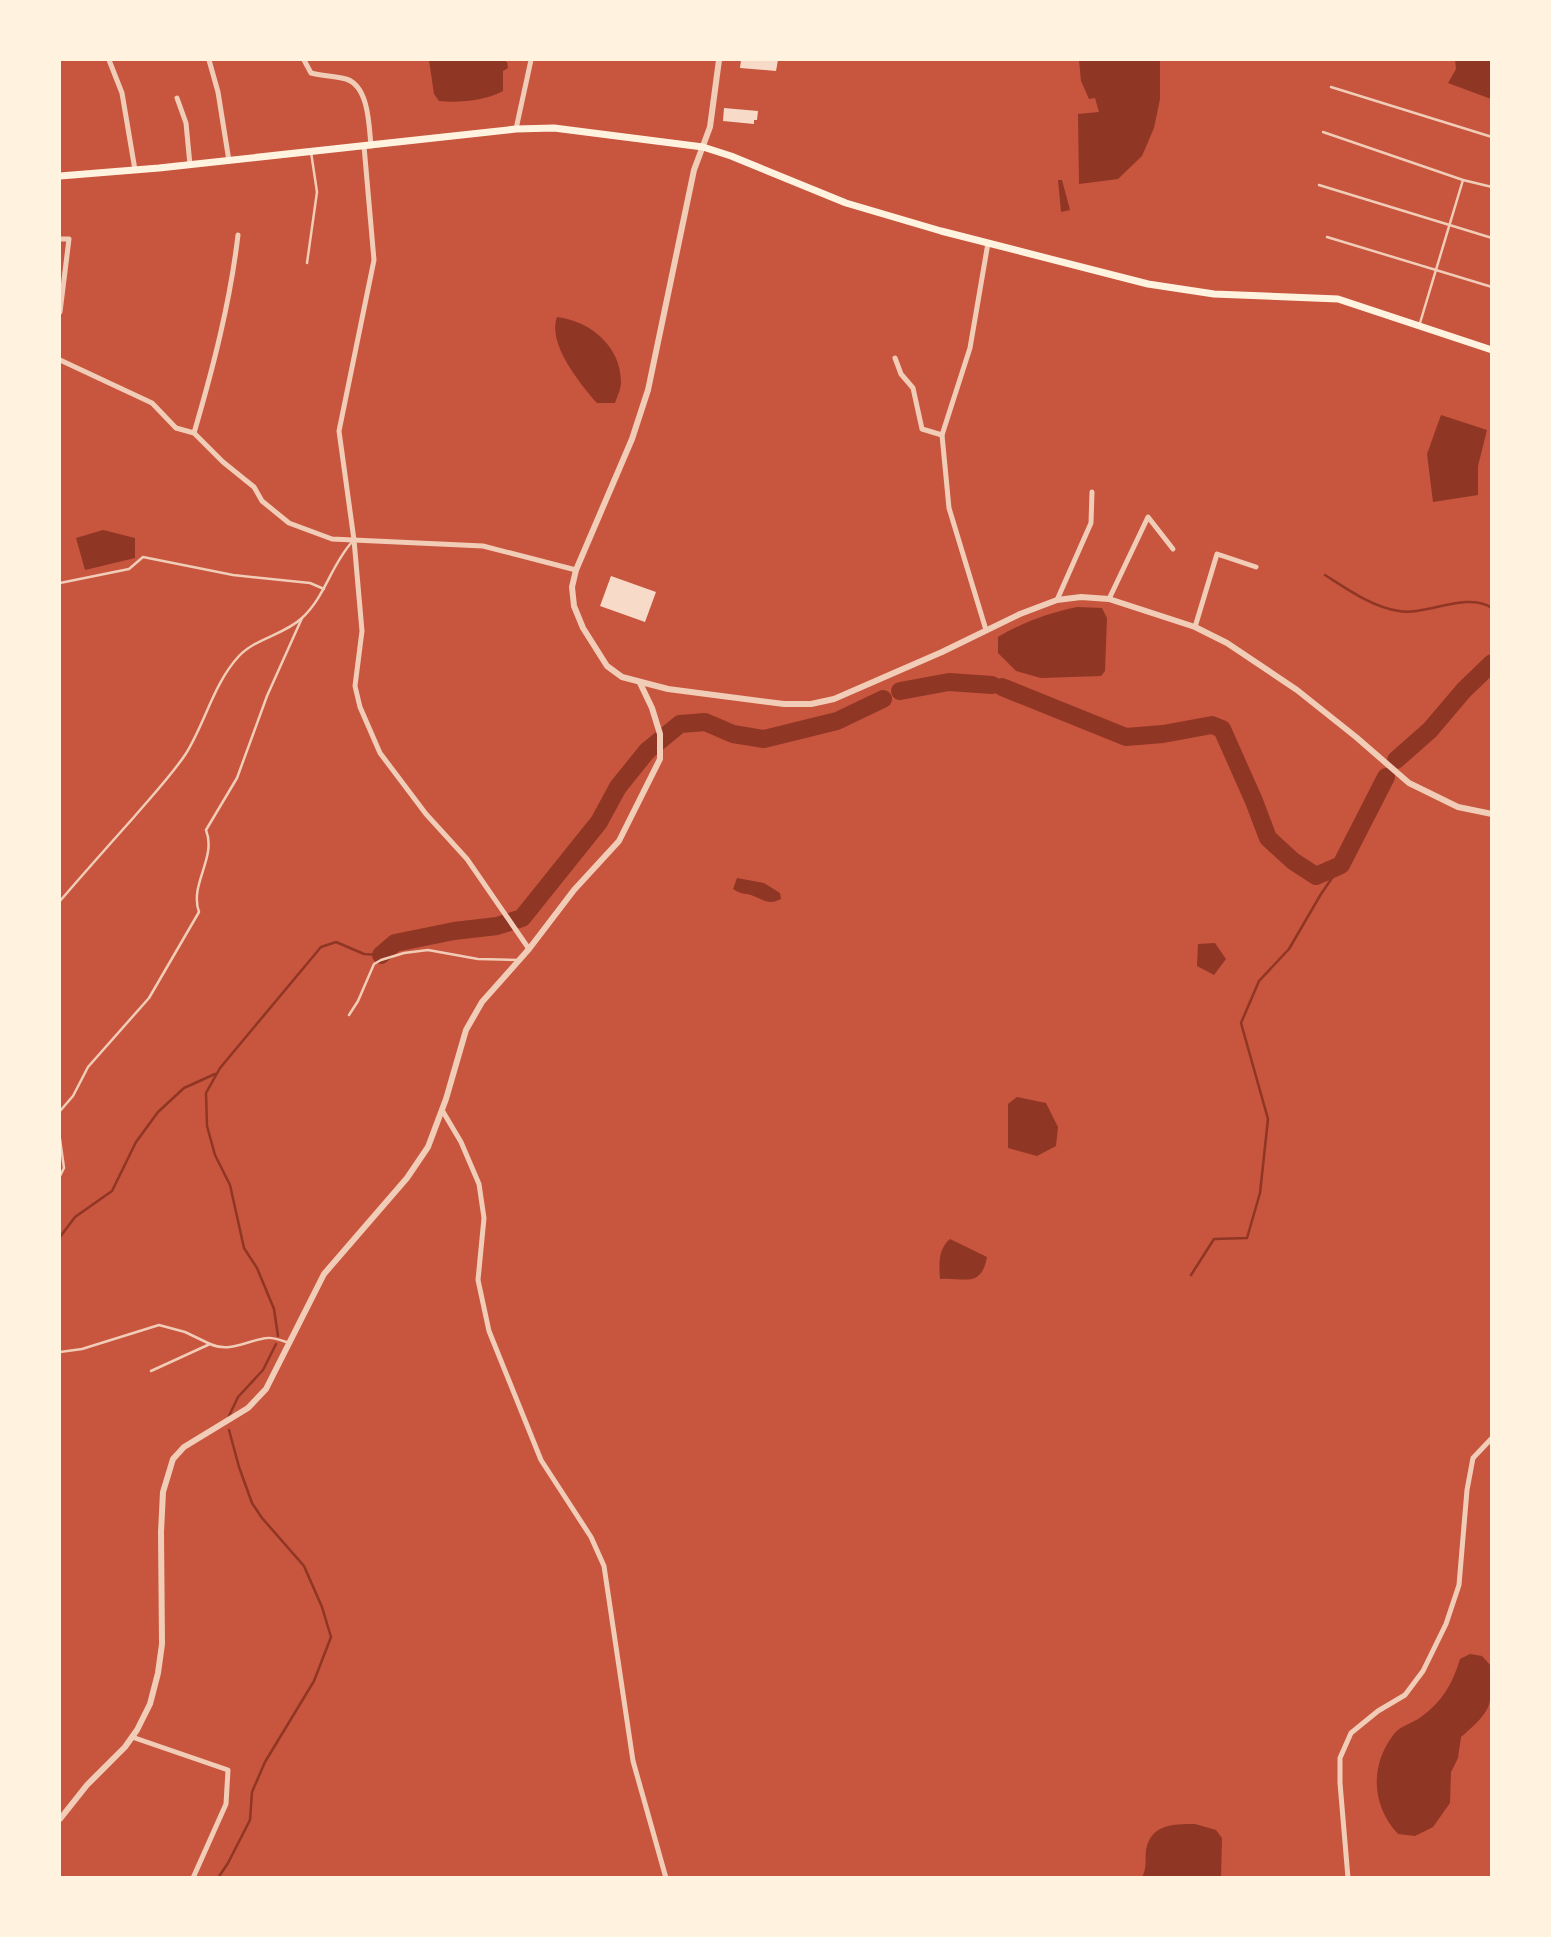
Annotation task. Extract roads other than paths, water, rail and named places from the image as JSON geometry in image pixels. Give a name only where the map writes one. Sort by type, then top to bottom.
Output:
[{"type":"main road","points":[[60,176],[229,161],[516,129],[554,128],[703,147],[846,203],[988,243],[1148,284],[1214,295],[1338,299],[1492,350]]},
{"type":"street","points":[[109,60],[122,93],[135,170]]},
{"type":"street","points":[[209,60],[218,92],[229,161]]},
{"type":"street","points":[[304,60],[312,73],[348,79],[363,96],[368,114],[374,260],[339,431],[354,540],[362,631],[355,686],[360,707],[380,753],[390,768],[426,814],[467,859],[528,949]]},
{"type":"street","points":[[516,129],[531,60]]},
{"type":"street","points":[[719,60],[714,109],[694,170],[677,242],[648,390],[632,439],[576,570],[572,587],[574,606],[583,628],[607,666],[622,677],[668,689],[751,701],[811,704],[834,699],[1057,600],[1081,597],[1109,599],[1195,627],[1227,643],[1297,690],[1409,783],[1458,807],[1492,814]]},
{"type":"street","points":[[177,98],[186,123],[190,165]]},
{"type":"street","points":[[194,433],[219,341],[232,282],[238,235]]},
{"type":"street","points":[[60,239],[69,239],[60,312]]},
{"type":"street","points":[[986,630],[949,508],[942,435],[970,348],[988,243]]},
{"type":"street","points":[[895,358],[901,374],[913,388],[922,429],[942,435]]},
{"type":"street","points":[[60,360],[152,403],[176,428],[194,433],[289,523],[332,539],[483,546],[576,570]]},
{"type":"street","points":[[1057,600],[1091,523],[1092,492]]},
{"type":"street","points":[[1109,599],[1148,517],[1173,549]]},
{"type":"street","points":[[1195,627],[1217,554],[1256,567]]},
{"type":"street","points":[[60,1819],[87,1785],[132,1737],[150,1704],[158,1673],[163,1618],[160,1561],[163,1492],[173,1459],[184,1447],[235,1417],[259,1397],[273,1378],[324,1274],[407,1178],[428,1147],[470,1020],[574,890],[615,848],[660,759],[660,734],[640,683]]},
{"type":"street","points":[[442,1110],[461,1142],[479,1184],[484,1218],[478,1280],[489,1331],[541,1460],[591,1537],[604,1566],[633,1761],[666,1878]]},
{"type":"street","points":[[1348,1878],[1340,1758],[1351,1732],[1405,1695],[1423,1671],[1446,1623],[1459,1585],[1467,1490],[1474,1458],[1492,1438]]},
{"type":"street","points":[[132,1737],[228,1770],[226,1804],[193,1878]]},
{"type":"lane","points":[[1331,87],[1492,136]]},
{"type":"lane","points":[[1323,132],[1492,187]]},
{"type":"lane","points":[[307,263],[317,192],[311,152]]},
{"type":"lane","points":[[1419,327],[1464,180]]},
{"type":"lane","points":[[1319,185],[1492,238]]},
{"type":"lane","points":[[1327,237],[1492,287]]},
{"type":"lane","points":[[60,1111],[74,1096],[88,1067],[149,998],[199,912],[195,901],[211,843],[206,830],[237,778],[268,696],[302,618],[324,589],[340,555],[354,540]]},
{"type":"lane","points":[[60,583],[129,569],[143,557],[233,575],[310,583],[324,589]]},
{"type":"lane","points":[[60,900],[171,775],[187,751],[227,672],[240,655],[255,643],[279,633],[302,618]]},
{"type":"lane","points":[[349,1014],[358,1001],[374,964],[381,960],[428,950],[478,959],[518,960]]},
{"type":"lane","points":[[60,1139],[64,1168],[60,1176]]},
{"type":"lane","points":[[60,1352],[82,1349],[159,1325],[186,1332],[218,1347],[247,1345],[269,1337],[289,1343]]},
{"type":"lane","points":[[151,1371],[210,1344]]},
{"type":"waterway","points":[[1325,575],[1370,602],[1399,611],[1409,612],[1471,602],[1492,608]]},
{"type":"waterway","points":[[1396,760],[1430,730],[1464,690],[1492,663]]},
{"type":"waterway","points":[[900,691],[949,682],[992,685]]},
{"type":"waterway","points":[[1002,687],[1126,737],[1163,734],[1212,725],[1222,729],[1268,838],[1293,861],[1316,876],[1341,865],[1386,777]]},
{"type":"waterway","points":[[381,955],[395,943],[454,931],[497,926],[522,918],[599,822],[618,787],[647,751],[680,724],[705,722],[733,734],[764,739],[837,721],[883,699]]},
{"type":"waterway","points":[[1191,1275],[1214,1239],[1247,1238],[1260,1193],[1268,1119],[1241,1023],[1259,981],[1289,949],[1341,865]]},
{"type":"waterway","points":[[278,1336],[274,1309],[257,1268],[244,1248],[230,1185],[215,1155],[207,1126],[206,1093],[220,1068],[321,947],[336,942],[364,954],[381,955]]},
{"type":"waterway","points":[[60,1237],[75,1217],[112,1191],[136,1142],[158,1112],[184,1088],[215,1074]]},
{"type":"waterway","points":[[229,1416],[238,1397],[263,1370],[276,1344]]},
{"type":"waterway","points":[[218,1878],[250,1820],[252,1792],[265,1762],[314,1681],[331,1637],[322,1607],[304,1566],[252,1503],[229,1430]]}]
